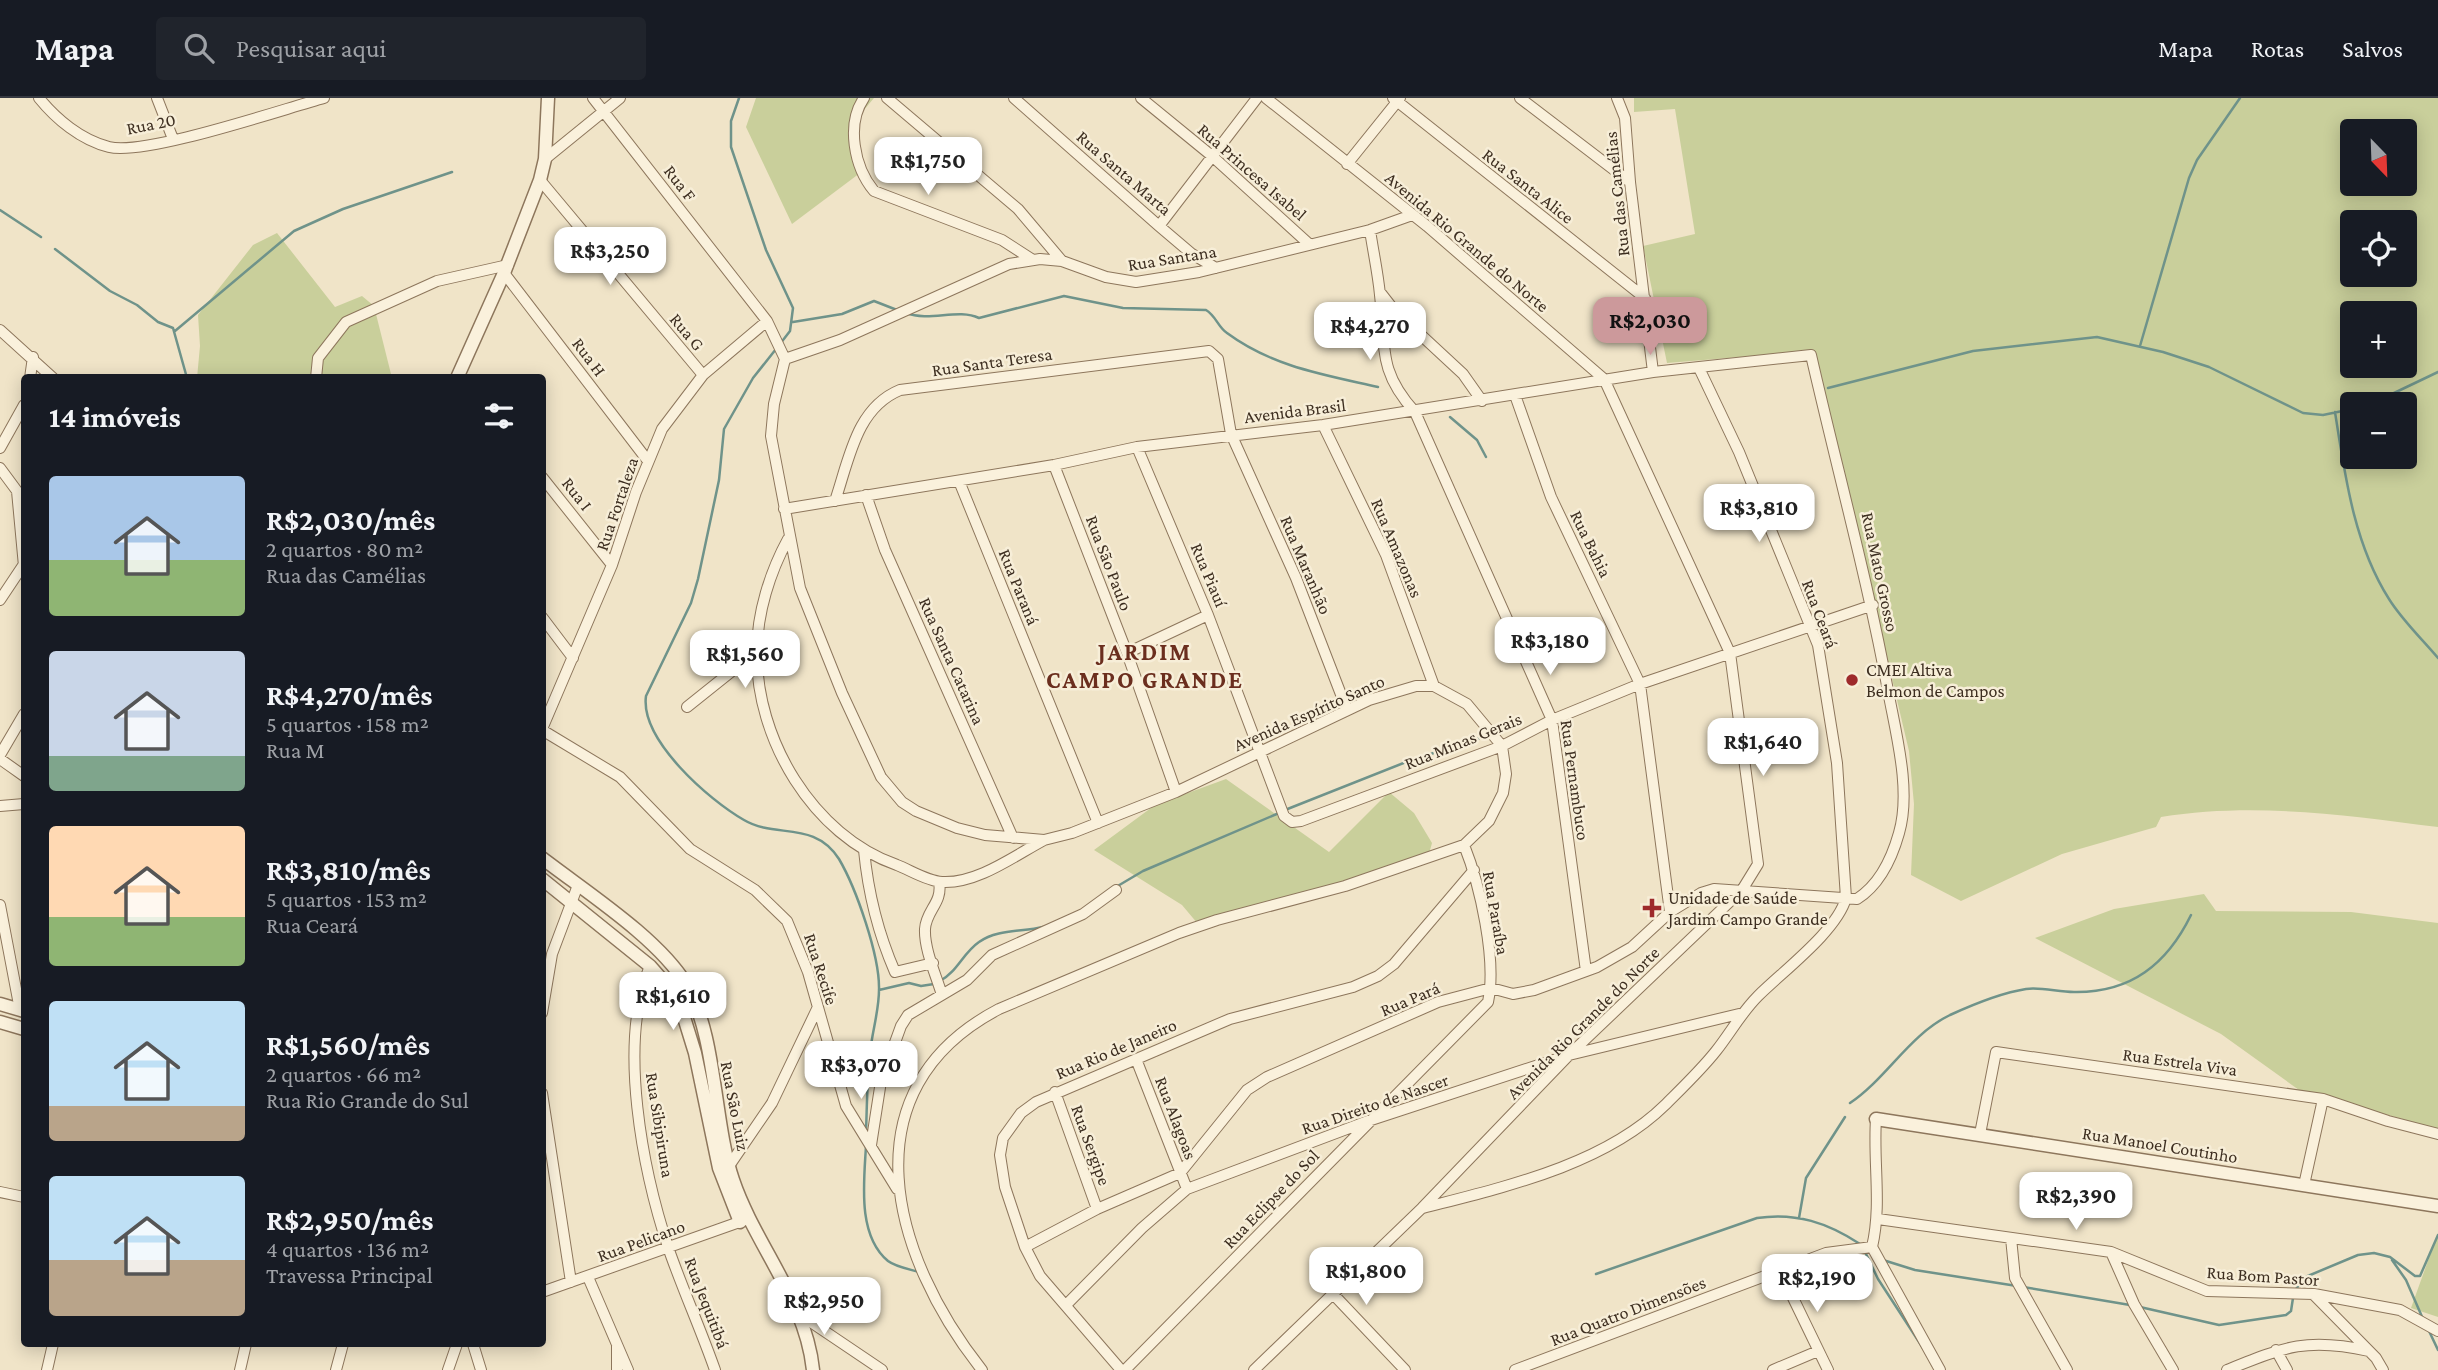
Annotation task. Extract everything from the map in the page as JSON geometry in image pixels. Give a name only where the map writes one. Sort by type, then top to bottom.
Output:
[{"type":"street","name":"Rua 20","points":[[38,98],[62,122],[108,146],[141,148],[324,98]]},
{"type":"street","points":[[157,98],[173,139]]},
{"type":"street","points":[[461,374],[506,269],[540,180],[545,159],[548,98]]},
{"type":"street","name":"Rua F","points":[[593,98],[766,321],[785,359]]},
{"type":"street","points":[[545,159],[620,98]]},
{"type":"street","points":[[863,98],[854,116],[853,134],[864,175],[874,191],[1002,240],[1034,260]]},
{"type":"street","points":[[887,98],[1018,209],[1062,261]]},
{"type":"street","name":"Rua Santa Marta","points":[[1014,98],[1192,254],[1216,268]]},
{"type":"street","name":"Rua Princesa Isabel","points":[[1141,98],[1212,156],[1309,244]]},
{"type":"street","points":[[1159,226],[1256,98]]},
{"type":"street","name":"Avenida Rio Grande do Norte","points":[[1254,1370],[1422,1208],[1569,1055],[1742,890],[1758,864],[1758,848],[1730,653],[1604,379],[1412,215],[1266,98]]},
{"type":"street","points":[[1520,98],[1630,181]]},
{"type":"street","name":"Rua das Camélias","points":[[1617,98],[1625,118],[1653,372]]},
{"type":"street","points":[[1347,164],[1397,99]]},
{"type":"street","name":"Rua Santa Alice","points":[[1397,99],[1645,298]]},
{"type":"street","name":"Rua G","points":[[540,180],[703,375]]},
{"type":"street","name":"Rua Santana","points":[[785,359],[929,302],[990,271],[1034,260],[1062,261],[1121,282],[1216,268],[1370,230],[1412,215]]},
{"type":"street","name":"Rua Pernambuco","points":[[1370,230],[1380,292],[1385,365],[1396,391],[1415,412],[1552,720],[1586,971]]},
{"type":"street","points":[[316,374],[318,358],[346,322],[437,281],[506,269]]},
{"type":"street","name":"Rua H","points":[[506,269],[648,461]]},
{"type":"street","points":[[1380,292],[1394,310],[1462,374],[1482,401]]},
{"type":"street","name":"Rua Fortaleza","points":[[546,721],[612,565],[662,429],[703,375],[766,321]]},
{"type":"street","points":[[0,330],[33,357],[48,374]]},
{"type":"street","name":"Rua Santa Teresa","points":[[835,501],[864,419],[885,396],[900,390],[1202,350],[1209,351],[1218,359]]},
{"type":"street","name":"Avenida Brasil","points":[[784,509],[1054,465],[1137,447],[1415,412],[1653,372],[1811,355]]},
{"type":"street","name":"Rua Mato Grosso","points":[[1811,355],[1873,606],[1896,736],[1902,794],[1900,832],[1871,890],[1857,899],[1846,898]]},
{"type":"street","points":[[31,374],[33,357]]},
{"type":"street","name":"Avenida Espírito Santo","points":[[785,359],[774,404],[771,436],[788,539],[800,588],[842,693],[881,777],[902,802],[935,820],[985,835],[1044,840],[1098,823],[1176,792],[1347,710],[1390,693],[1416,686],[1434,686]]},
{"type":"street","name":"Rua Maranhão","points":[[1218,359],[1231,434],[1296,578],[1347,710]]},
{"type":"street","name":"Rua Ceará","points":[[1699,368],[1739,452],[1818,645],[1837,763],[1846,898]]},
{"type":"street","name":"Rua Bahia","points":[[1515,395],[1551,497],[1640,684],[1670,912]]},
{"type":"street","points":[[0,448],[21,410]]},
{"type":"street","name":"Rua Amazonas","points":[[1323,425],[1386,555],[1434,686]]},
{"type":"street","name":"Rua Piauí","points":[[1137,447],[1208,615],[1284,816],[1288,821],[1301,821]]},
{"type":"street","name":"Rua São Paulo","points":[[1054,465],[1127,653],[1176,792]]},
{"type":"street","points":[[0,468],[17,491],[21,533]]},
{"type":"street","name":"Rua Paraná","points":[[959,481],[1098,823]]},
{"type":"street","name":"Rua I","points":[[546,482],[612,565]]},
{"type":"street","name":"Rua Santa Catarina","points":[[866,495],[884,550],[1013,838]]},
{"type":"street","points":[[788,539],[769,583],[757,650],[759,684],[766,716],[792,773],[816,810],[845,838],[864,850],[939,882],[975,876],[1044,840]]},
{"type":"street","points":[[0,600],[21,569]]},
{"type":"street","name":"Rua Minas Gerais","points":[[1301,821],[1502,746],[1552,720],[1640,684],[1808,625],[1873,606]]},
{"type":"street","points":[[1127,653],[1208,615]]},
{"type":"street","points":[[546,622],[573,658]]},
{"type":"street","points":[[687,707],[757,650]]},
{"type":"street","points":[[982,1370],[931,1294],[914,1250],[901,1196],[896,1149],[905,1114],[934,1059],[973,1023],[1179,933],[1217,920],[1345,886],[1464,845],[1489,821],[1503,793],[1506,774],[1502,746],[1467,704],[1434,686]]},
{"type":"street","points":[[21,719],[0,757],[21,774]]},
{"type":"street","name":"Rua Recife","points":[[546,732],[620,777],[690,849],[773,903],[797,939],[846,1106],[901,1196]]},
{"type":"street","points":[[0,806],[21,804]]},
{"type":"street","name":"Rua Paraíba","points":[[1464,845],[1474,870],[1483,914],[1491,988]]},
{"type":"street","points":[[864,850],[882,943],[895,972],[933,964]]},
{"type":"street","name":"Rua São Luiz","points":[[546,861],[657,949],[686,984],[703,1030],[729,1166],[744,1220]]},
{"type":"street","name":"Rua Rio de Janeiro","points":[[1123,1370],[1041,1276],[1025,1247],[1005,1187],[1000,1148],[1007,1130],[1021,1113],[1055,1092],[1230,1019],[1353,987],[1378,976],[1394,964],[1474,870]]},
{"type":"street","name":"Rua São Luiz","points":[[546,881],[650,966],[678,998],[689,1025],[715,1154],[744,1220],[799,1314],[813,1370]]},
{"type":"street","points":[[939,882],[940,899],[926,922],[925,930],[942,995]]},
{"type":"street","points":[[546,989],[552,954],[578,886]]},
{"type":"street","name":"Rua Pará","points":[[1025,1247],[1097,1209],[1180,1173],[1247,1090],[1267,1077],[1438,1002],[1491,988],[1513,994],[1534,990],[1586,971],[1632,947],[1670,912],[1701,893],[1714,889],[1846,898]]},
{"type":"street","points":[[871,1145],[881,1082],[901,1026],[908,1015],[967,980],[992,955],[1083,914],[1116,890]]},
{"type":"street","points":[[1422,1208],[1518,1183],[1629,1136],[1664,1105],[1716,1051],[1739,1014],[1830,925],[1846,898]]},
{"type":"street","points":[[0,905],[20,1010]]},
{"type":"street","name":"Rua Sibipiruna","points":[[650,966],[637,1016],[634,1078],[643,1145],[669,1248]]},
{"type":"street","name":"Rua Eclipse do Sol","points":[[1123,1370],[1368,1121],[1477,1016],[1488,1002],[1491,988]]},
{"type":"street","points":[[0,1004],[20,1010]]},
{"type":"street","points":[[729,1166],[772,1104],[817,1009]]},
{"type":"street","points":[[0,1012],[20,1010]]},
{"type":"street","name":"Rua Direito de Nascer","points":[[1066,1305],[1142,1228],[1187,1188],[1368,1121],[1569,1055],[1739,1014]]},
{"type":"street","points":[[0,1022],[21,1028]]},
{"type":"street","name":"Rua Estrela Viva","points":[[1980,1134],[1996,1052],[2323,1099],[2388,1121],[2438,1134]]},
{"type":"street","name":"Rua Alagoas","points":[[1136,1059],[1187,1188]]},
{"type":"street","name":"Rua Sergipe","points":[[1055,1092],[1097,1209]]},
{"type":"street","points":[[2304,1185],[2323,1099]]},
{"type":"street","points":[[546,1115],[571,1282]]},
{"type":"street","points":[[1876,1119],[1874,1150],[1878,1219],[1872,1247],[1940,1370]]},
{"type":"street","name":"Rua Manoel Coutinho","points":[[1876,1119],[2438,1206]]},
{"type":"street","points":[[0,1192],[21,1196]]},
{"type":"street","name":"Rua Bom Pastor","points":[[1878,1219],[2111,1252],[2207,1291],[2314,1294],[2400,1310],[2438,1331]]},
{"type":"street","name":"Rua Pelicano","points":[[546,1291],[744,1220]]},
{"type":"street","points":[[2011,1238],[2015,1278],[2067,1370]]},
{"type":"street","name":"Rua Quatro Dimensões","points":[[1515,1370],[1826,1253],[1872,1247]]},
{"type":"street","name":"Rua Jequitibá","points":[[669,1248],[715,1370]]},
{"type":"street","points":[[2111,1252],[2134,1304],[2173,1370]]},
{"type":"street","points":[[1780,1271],[1828,1370]]},
{"type":"street","points":[[588,1277],[617,1339],[628,1370]]},
{"type":"street","points":[[1333,1294],[1405,1370]]},
{"type":"street","points":[[2314,1294],[2383,1370]]},
{"type":"street","points":[[799,1314],[882,1370]]},
{"type":"street","points":[[617,1339],[617,1370]]},
{"type":"street","points":[[2227,1370],[2276,1350],[2306,1343],[2339,1345],[2369,1352]]},
{"type":"street","points":[[47,1370],[52,1347]]},
{"type":"street","points":[[240,1370],[245,1347]]},
{"type":"street","points":[[336,1370],[342,1347]]},
{"type":"street","points":[[448,1370],[456,1347]]},
{"type":"street","points":[[474,1347],[481,1370]]},
{"type":"street","points":[[1773,1370],[1818,1350]]},
{"type":"street","points":[[2276,1350],[2287,1370]]},
{"type":"green space","points":[[756,98],[874,98],[848,129],[860,173],[792,224],[746,127]]},
{"type":"green space","points":[[1634,98],[2438,98],[2438,827],[2300,812],[2265,810],[2196,813],[2161,817],[2156,827],[2062,854],[1961,901],[1911,875],[1914,804],[1909,751],[1815,351],[1667,363],[1643,246],[1695,234],[1675,109],[1634,112]]},
{"type":"green space","points":[[277,233],[335,307],[362,296],[374,306],[391,374],[197,374],[200,346],[198,315],[253,245]]},
{"type":"green space","points":[[1226,779],[1329,852],[1389,792],[1414,813],[1432,843],[1429,854],[1365,876],[1198,924],[1182,905],[1094,850],[1155,805]]},
{"type":"green space","points":[[2204,894],[2216,911],[2351,912],[2438,923],[2438,1129],[2299,1090],[2221,1034],[2035,938],[2114,909]]},
{"type":"green space","points":[[2438,1233],[2438,1317],[2411,1308]]},
{"type":"waterway","points":[[739,98],[731,121],[731,147],[766,250],[793,308],[790,331],[780,344]]},
{"type":"waterway","points":[[2140,346],[2189,178],[2197,160],[2240,98]]},
{"type":"waterway","points":[[175,331],[294,231],[343,209],[452,172]]},
{"type":"waterway","points":[[0,210],[41,237]]},
{"type":"waterway","points":[[55,249],[110,291],[137,305],[158,322],[173,328],[186,374]]},
{"type":"waterway","points":[[906,313],[925,316],[962,314],[979,318],[1064,296],[1123,308],[1206,310],[1227,333],[1263,354],[1300,368],[1378,387]]},
{"type":"waterway","points":[[793,322],[842,314],[874,301],[897,310]]},
{"type":"waterway","points":[[1828,388],[1973,351],[2097,337],[2163,352],[2209,367],[2303,413],[2323,415],[2340,411]]},
{"type":"waterway","points":[[776,349],[753,378],[724,429],[719,480],[698,579],[691,603],[646,696],[647,713],[654,731],[680,767],[729,811],[756,826],[818,839],[829,847],[846,872],[866,923],[878,976],[878,1006],[869,1063],[866,1132]]},
{"type":"waterway","points":[[2396,392],[2438,372]]},
{"type":"waterway","points":[[2335,412],[2353,509],[2367,556],[2394,607],[2438,658]]},
{"type":"waterway","points":[[1450,417],[1477,440],[1486,457]]},
{"type":"waterway","points":[[1285,810],[1406,762],[1489,735]]},
{"type":"waterway","points":[[1116,887],[1143,871],[1279,813]]},
{"type":"waterway","points":[[1850,1103],[1935,1023],[1987,999],[2016,991],[2094,991],[2130,981],[2145,972],[2171,948],[2191,915]]},
{"type":"waterway","points":[[940,981],[951,973],[973,946],[986,938],[1043,927]]},
{"type":"waterway","points":[[879,990],[909,983],[921,986],[934,984]]},
{"type":"waterway","points":[[1799,1218],[1806,1178],[1845,1117]]},
{"type":"waterway","points":[[866,1146],[865,1207],[871,1237],[888,1261],[919,1272]]},
{"type":"waterway","points":[[1596,1274],[1757,1218],[1785,1217],[1811,1221],[1836,1230],[1860,1244]]},
{"type":"waterway","points":[[2295,1291],[2303,1278],[2358,1255],[2374,1253],[2390,1257],[2415,1276],[2420,1276],[2438,1235]]},
{"type":"waterway","points":[[1865,1252],[1878,1279],[1923,1348]]},
{"type":"waterway","points":[[1883,1260],[1915,1270],[2017,1286]]},
{"type":"waterway","points":[[2392,1260],[2406,1280],[2423,1319]]},
{"type":"waterway","points":[[2023,1287],[2130,1305]]},
{"type":"waterway","points":[[2140,1307],[2219,1325],[2286,1315],[2291,1311],[2293,1298]]},
{"type":"waterway","points":[[2429,1331],[2438,1350]]},
{"type":"place","name":"CMEI Altiva Belmon de Campos","points":[[1852,680]]},
{"type":"place","name":"Unidade de Saúde Jardim Campo Grande","points":[[1652,908]]},
{"type":"district","name":"JARDIM CAMPO GRANDE","points":[[1145,666]]}]
